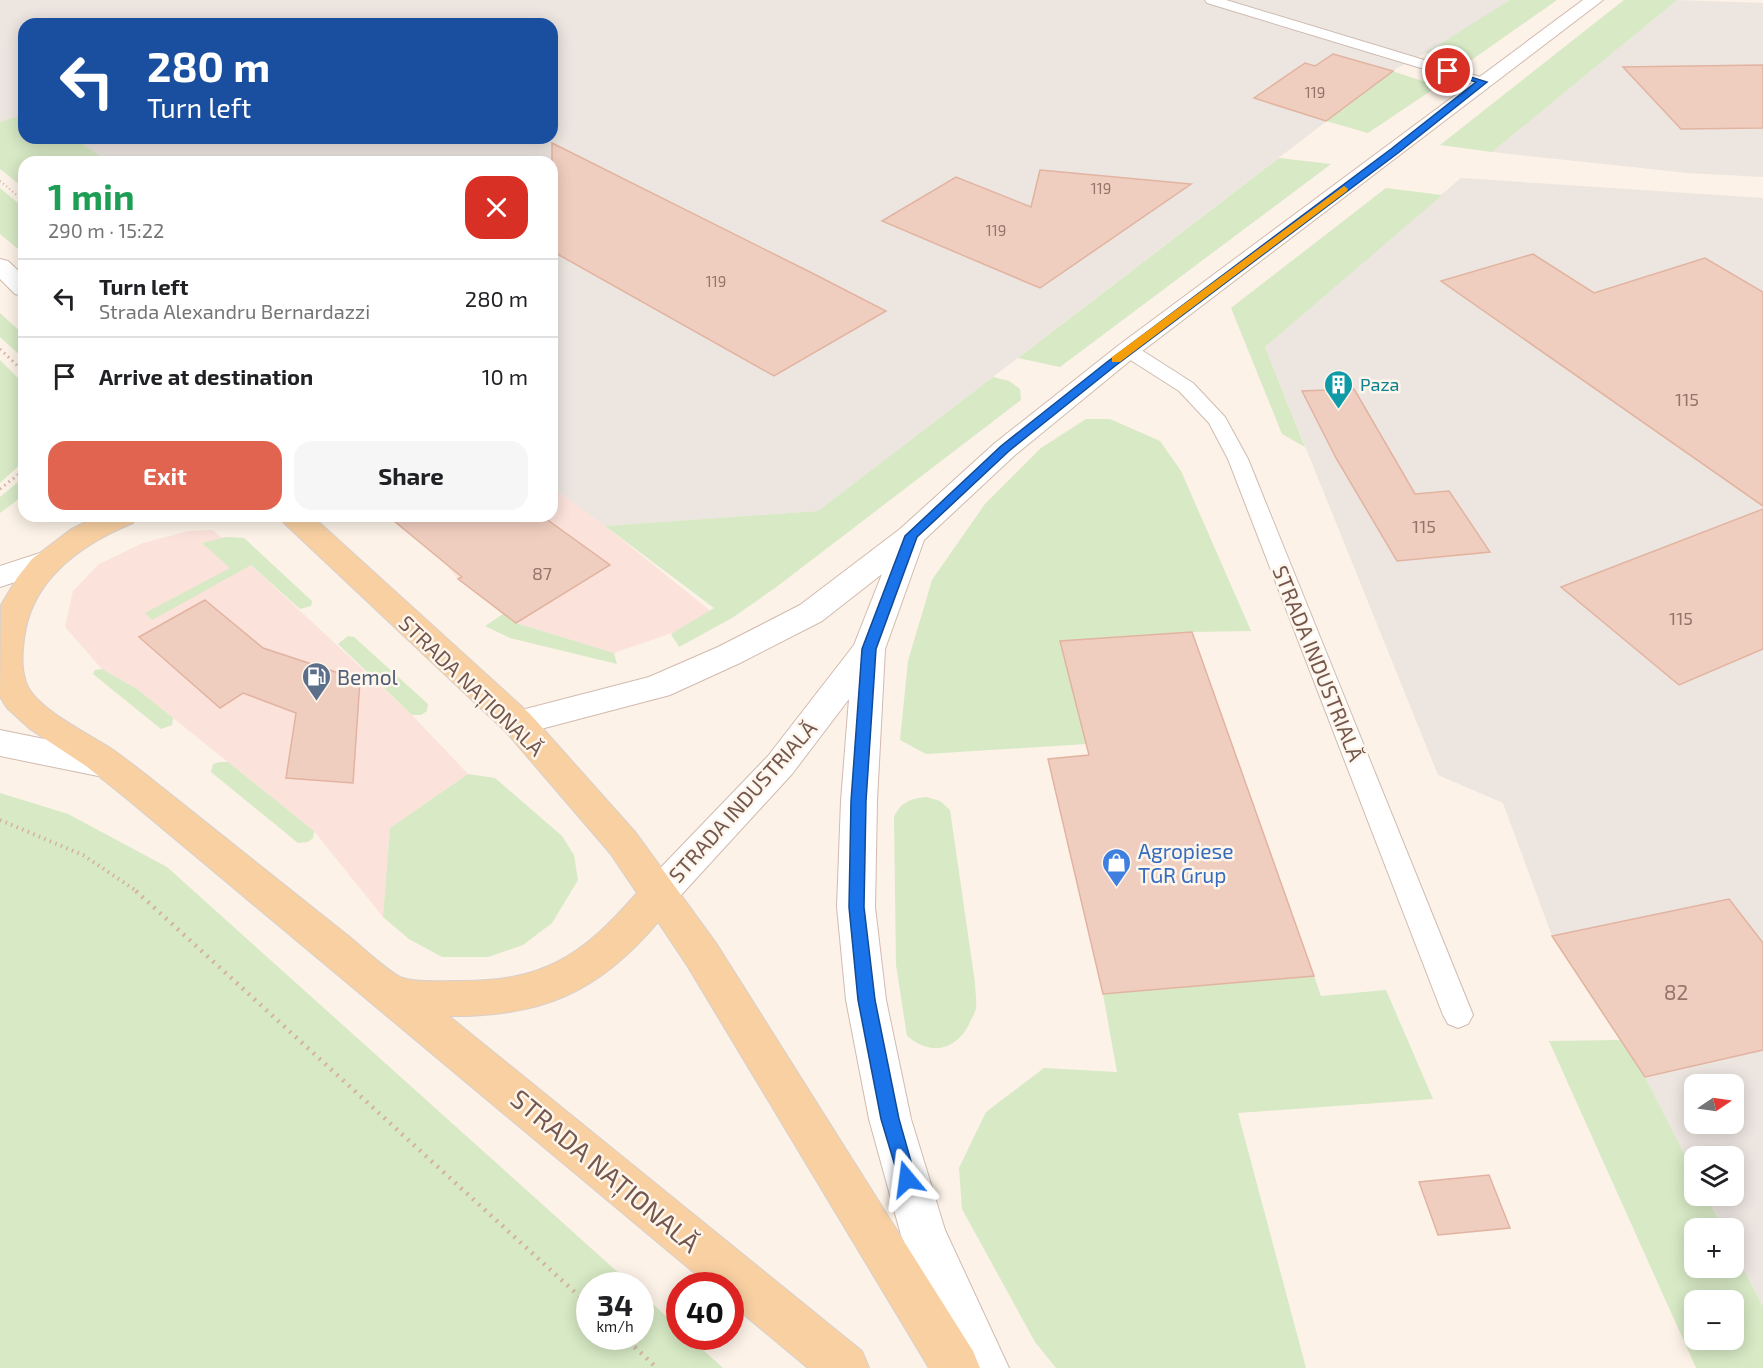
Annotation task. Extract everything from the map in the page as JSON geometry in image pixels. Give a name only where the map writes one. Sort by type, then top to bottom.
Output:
[{"type":"main road","name":"STRADA NAȚIONALĂ","points":[[109,522],[89,531],[49,560],[19,596],[6,635],[6,662],[12,689],[28,710],[108,765],[394,995],[845,1368]]},
{"type":"main road","name":"STRADA NAȚIONALĂ","points":[[300,522],[518,723],[622,843],[702,955],[956,1368]]},
{"type":"main road","points":[[394,995],[462,1000],[505,998],[540,991],[580,972],[610,949],[634,926],[658,895]]},
{"type":"street","name":"STRADA INDUSTRIALĂ","points":[[518,723],[658,687],[811,614],[911,536],[1005,449],[1128,350],[1594,0]]},
{"type":"street","points":[[0,266],[18,283]]},
{"type":"street","name":"STRADA INDUSTRIALĂ","points":[[911,536],[869,649],[859,801],[856,907],[866,1000],[890,1119],[924,1235],[985,1368]]},
{"type":"street","name":"STRADA NAȚIONALĂ","points":[[0,577],[49,560]]},
{"type":"street","name":"STRADA INDUSTRIALĂ","points":[[658,895],[780,765],[869,649]]},
{"type":"street","name":"STRADA NAȚIONALĂ","points":[[0,743],[108,765]]},
{"type":"lane","points":[[1212,0],[1482,82]]},
{"type":"lane","name":"STRADA INDUSTRIALĂ","points":[[1128,350],[1186,387],[1218,421],[1238,459],[1458,1015]]},
{"type":"path","points":[[0,181],[18,196]]},
{"type":"path","points":[[0,349],[18,366]]},
{"type":"path","points":[[0,489],[18,475]]},
{"type":"path","points":[[0,820],[83,855],[130,885],[576,1293]]},
{"type":"path","points":[[637,1350],[657,1368]]},
{"type":"shaded area","points":[[0,0],[1510,0],[1448,41],[1392,71],[818,511],[605,526],[558,491],[558,156],[100,156],[83,144],[558,144],[558,18],[18,18],[18,116],[0,122]]},
{"type":"shaded area","points":[[1677,0],[1763,3],[1763,177],[1688,173],[1492,152]]},
{"type":"shaded area","points":[[1461,178],[1763,198],[1763,1307],[1744,1270],[1744,1218],[1718,1218],[1711,1206],[1744,1206],[1744,1146],[1684,1146],[1684,1153],[1645,1077],[1552,936],[1503,803],[1438,775],[1265,347]]},
{"type":"shaded area","points":[[558,491],[605,526],[718,617],[614,653],[516,623],[458,579],[445,563],[395,522],[558,522]]},
{"type":"shaded area","points":[[213,530],[412,715],[468,774],[390,828],[383,917],[314,831],[137,689],[102,669],[65,627],[73,591],[99,564],[143,543],[189,531]]},
{"type":"green space","points":[[1510,0],[1557,0],[1470,61],[1426,53]]},
{"type":"green space","points":[[1624,0],[1677,0],[1492,152],[1440,145]]},
{"type":"green space","points":[[1392,71],[1438,86],[1368,133],[1326,121]]},
{"type":"green space","points":[[18,116],[18,144],[83,144],[100,156],[18,156],[18,183],[0,169],[0,122]]},
{"type":"green space","points":[[1279,158],[1331,164],[1060,367],[1018,358]]},
{"type":"green space","points":[[0,188],[18,203],[18,249],[0,234]]},
{"type":"green space","points":[[1386,188],[1442,195],[1265,347],[1305,447],[1282,434],[1231,308]]},
{"type":"green space","points":[[0,313],[18,330],[18,354],[0,337]]},
{"type":"green space","points":[[0,360],[18,378],[18,466],[0,483]]},
{"type":"green space","points":[[993,377],[1009,381],[1020,389],[1021,400],[775,588],[732,618],[679,647],[671,634],[714,608],[605,526],[818,511]]},
{"type":"green space","points":[[1086,419],[1110,419],[1160,441],[1181,471],[1251,631],[1192,632],[1060,641],[1086,744],[926,754],[900,740],[908,661],[932,580],[985,504],[1041,448]]},
{"type":"green space","points":[[18,482],[18,500],[0,513],[0,497]]},
{"type":"green space","points":[[226,537],[244,538],[312,601],[311,606],[300,609],[251,565],[152,620],[145,613],[230,568],[202,543]]},
{"type":"green space","points":[[503,614],[516,623],[614,653],[617,664],[510,638],[485,626]]},
{"type":"green space","points":[[348,636],[354,637],[428,704],[427,711],[421,715],[412,715],[338,644]]},
{"type":"green space","points":[[102,669],[137,689],[173,718],[172,725],[161,729],[93,674],[95,670]]},
{"type":"green space","points":[[228,762],[314,831],[313,838],[308,842],[298,843],[211,772],[213,764]]},
{"type":"green space","points":[[468,774],[495,778],[562,836],[574,855],[578,880],[552,923],[523,945],[488,957],[442,957],[409,939],[383,917],[390,828]]},
{"type":"green space","points":[[0,793],[68,814],[167,867],[618,1272],[576,1272],[576,1350],[654,1350],[654,1305],[666,1316],[666,1350],[703,1350],[723,1368],[0,1368]]},
{"type":"green space","points":[[926,797],[940,801],[950,810],[976,1001],[976,1009],[966,1030],[952,1044],[935,1048],[916,1043],[907,1036],[896,965],[894,817],[907,802]]},
{"type":"green space","points":[[1314,976],[1321,996],[1386,990],[1433,1099],[1238,1113],[1306,1368],[1056,1368],[1035,1342],[962,1209],[959,1168],[986,1112],[1044,1068],[1117,1072],[1103,994]]},
{"type":"green space","points":[[1620,1040],[1645,1077],[1684,1153],[1684,1206],[1711,1206],[1718,1218],[1684,1218],[1684,1278],[1744,1278],[1744,1270],[1763,1307],[1763,1368],[1696,1368],[1688,1350],[1744,1350],[1744,1290],[1684,1290],[1684,1341],[1549,1041]]},
{"type":"building","points":[[1333,54],[1393,71],[1326,121],[1254,98],[1305,63],[1315,66]]},
{"type":"building","points":[[1763,65],[1763,128],[1681,129],[1623,67]]},
{"type":"building","points":[[552,144],[554,144],[886,311],[774,376],[558,254],[558,156],[552,156]]},
{"type":"building","points":[[1040,170],[1191,184],[1040,288],[882,221],[956,177],[1031,207]]},
{"type":"building","points":[[1533,254],[1594,293],[1705,258],[1763,292],[1763,506],[1441,281]]},
{"type":"building","points":[[1354,389],[1415,494],[1449,491],[1490,552],[1397,561],[1336,458],[1302,391]]},
{"type":"building","points":[[1763,509],[1763,649],[1679,685],[1561,587]]},
{"type":"building","points":[[395,522],[550,522],[610,565],[516,623],[458,579],[462,577]]},
{"type":"building","points":[[205,600],[263,648],[360,680],[353,783],[286,778],[296,713],[243,693],[220,708],[139,637]]},
{"type":"building","points":[[1192,632],[1314,976],[1103,994],[1048,759],[1089,755],[1060,641]]},
{"type":"building","points":[[1729,899],[1763,943],[1763,1050],[1645,1077],[1552,936]]},
{"type":"building","points":[[1489,1175],[1510,1228],[1438,1235],[1419,1182]]},
{"type":"slow traffic","points":[[1116,360],[1344,189]]},
{"type":"place","name":"Paza","points":[[1339,410]]},
{"type":"place","name":"Bemol","points":[[316,702]]},
{"type":"place","name":"Agropiese TGR Grup","points":[[1117,888]]},
{"type":"route","points":[[907,1179],[890,1119],[866,1000],[856,907],[859,801],[869,649],[911,536],[1005,449],[1146,336],[1394,151],[1482,82],[1448,71]]}]
